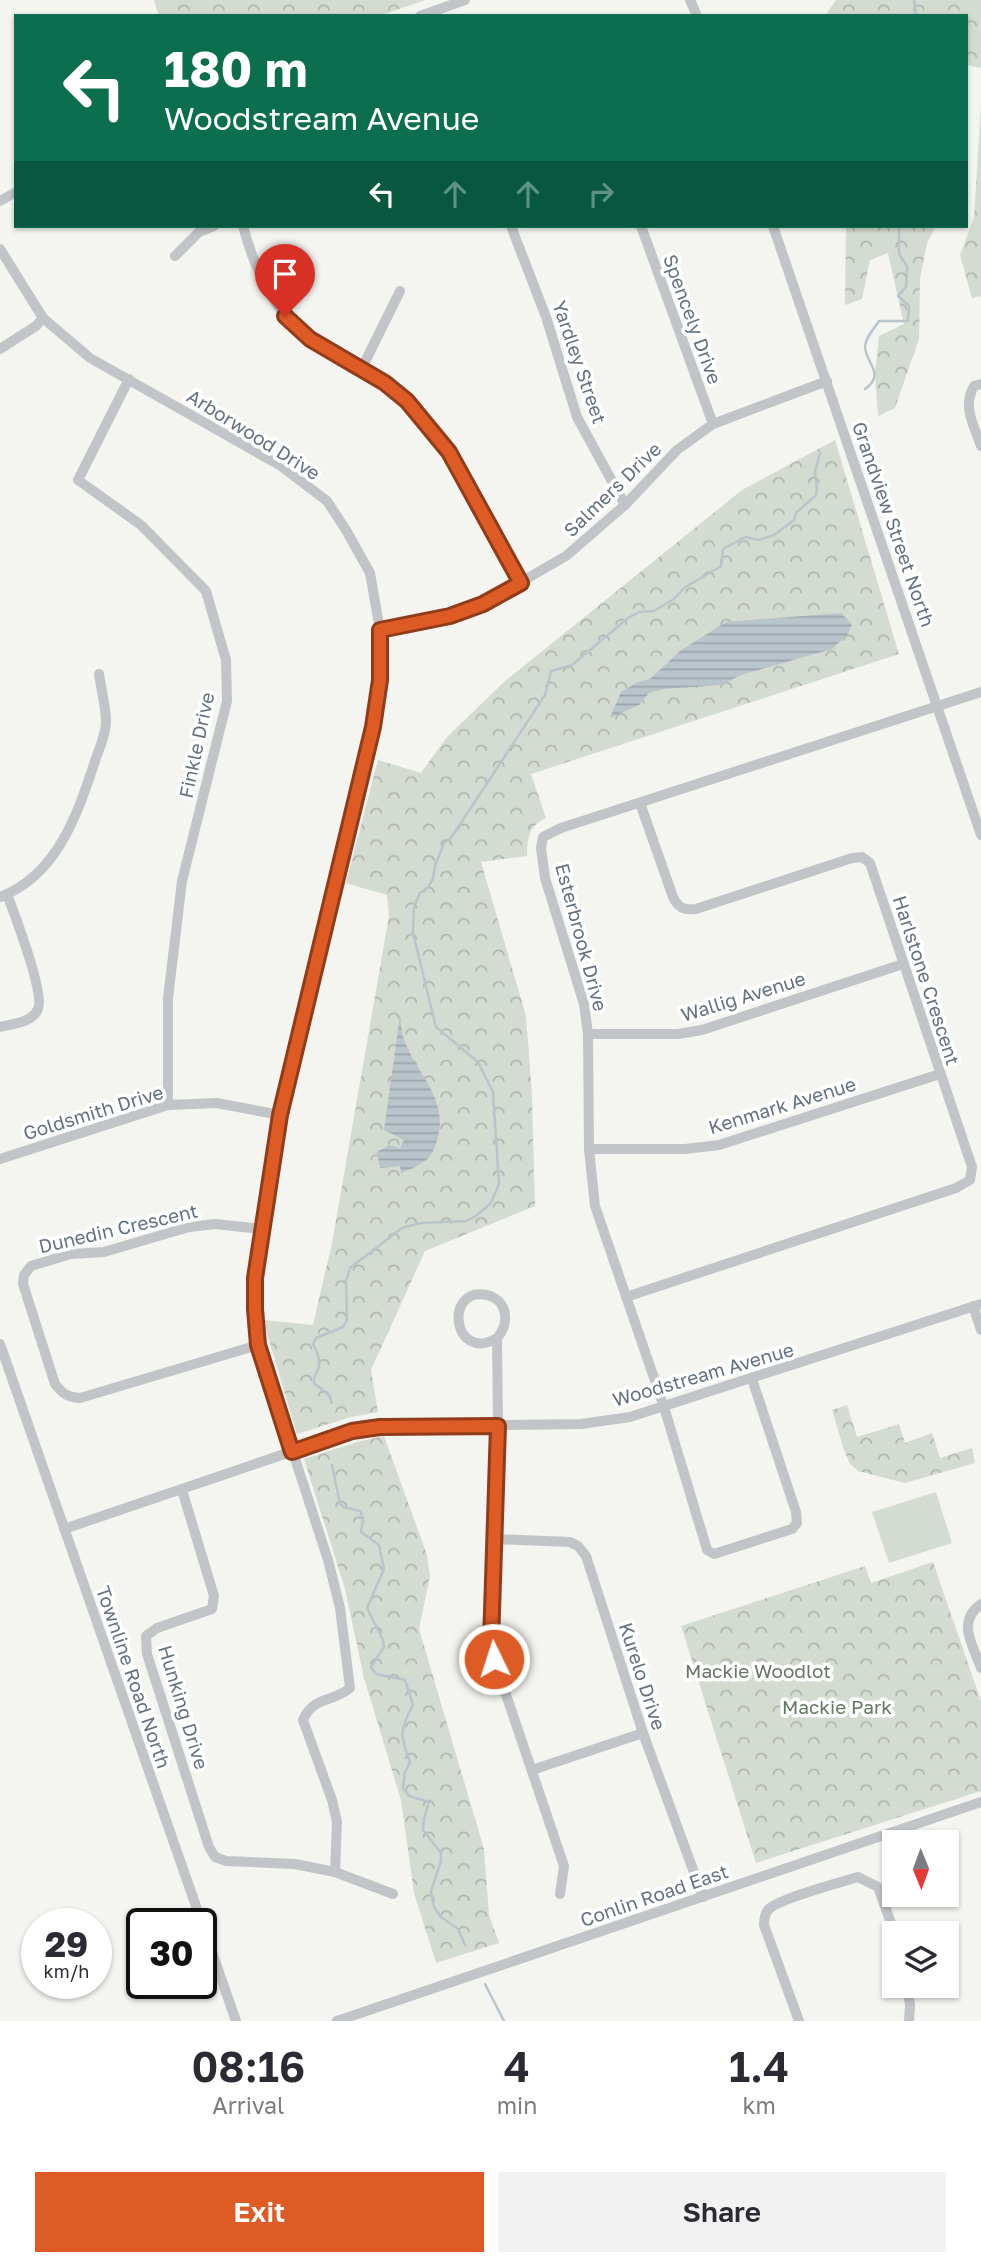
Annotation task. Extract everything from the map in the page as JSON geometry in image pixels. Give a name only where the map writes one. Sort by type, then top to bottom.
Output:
[{"type":"street","points":[[426,14],[465,0]]},
{"type":"street","points":[[175,256],[199,232],[209,228]]},
{"type":"street","points":[[244,228],[265,287],[285,316],[310,339],[332,354],[362,368],[407,401],[449,452],[521,583]]},
{"type":"street","name":"Yardley Street","points":[[512,228],[546,317],[577,417],[625,505]]},
{"type":"street","name":"Spencely Drive","points":[[642,228],[713,424]]},
{"type":"street","name":"Grandview Street North","points":[[773,228],[981,835]]},
{"type":"street","name":"Arborwood Drive","points":[[0,249],[44,318],[90,358],[281,467],[327,501],[370,573],[380,630],[380,680],[373,727],[280,1115],[255,1278],[258,1345],[328,1560],[340,1608],[349,1688],[344,1693],[315,1703],[307,1710],[303,1720],[332,1800],[337,1822],[335,1872]]},
{"type":"street","points":[[362,368],[400,291]]},
{"type":"street","points":[[0,349],[44,318]]},
{"type":"street","name":"Finkle Drive","points":[[129,379],[78,480],[141,525],[206,591],[226,660],[227,701],[182,881],[168,998],[168,1105]]},
{"type":"street","name":"Salmers Drive","points":[[380,630],[450,616],[483,604],[521,583],[566,556],[625,505],[677,450],[713,424],[827,381]]},
{"type":"street","points":[[981,384],[974,386],[968,396],[967,406],[981,446]]},
{"type":"street","points":[[0,1027],[26,1021],[39,1006],[35,981],[4,896],[25,883],[55,854],[65,839],[85,795],[106,724],[99,674]]},
{"type":"street","name":"Esterbrook Drive","points":[[752,1379],[796,1512],[797,1523],[792,1529],[714,1554],[708,1550],[664,1407],[595,1206],[589,1149],[588,1034],[584,1004],[545,878],[541,848],[543,837],[561,828],[981,692]]},
{"type":"street","name":"Harlstone Crescent","points":[[626,1297],[964,1185],[970,1180],[972,1167],[874,875],[866,859],[852,858],[696,909],[682,909],[673,897],[640,803]]},
{"type":"street","name":"Wallig Avenue","points":[[588,1034],[666,1034],[702,1030],[903,964]]},
{"type":"street","name":"Kenmark Avenue","points":[[589,1149],[685,1149],[719,1146],[940,1074]]},
{"type":"street","name":"Goldsmith Drive","points":[[0,1159],[168,1105],[217,1103],[280,1115]]},
{"type":"street","name":"Dunedin Crescent","points":[[258,1345],[80,1398],[68,1397],[55,1384],[23,1284],[24,1275],[31,1266],[71,1254],[104,1252],[189,1227],[215,1224],[262,1229]]},
{"type":"street","points":[[497,1338],[484,1343],[467,1338],[458,1325],[457,1317],[464,1302],[478,1295],[494,1297],[500,1302],[506,1317],[502,1332],[497,1338],[498,1426],[492,1650],[564,1866],[560,1894]]},
{"type":"street","points":[[977,1305],[981,1330]]},
{"type":"street","name":"Woodstream Avenue","points":[[64,1529],[352,1431],[380,1427],[580,1423],[630,1417],[977,1305]]},
{"type":"street","name":"Townline Road North","points":[[0,1344],[236,2021]]},
{"type":"street","name":"Hunking Drive","points":[[183,1490],[214,1597],[212,1609],[157,1628],[146,1636],[147,1654],[209,1847],[215,1857],[226,1861],[295,1864],[335,1872]]},
{"type":"street","name":"Kurelo Drive","points":[[494,1539],[570,1542],[578,1546],[586,1556],[643,1733],[703,1897]]},
{"type":"street","points":[[981,1604],[968,1617],[967,1626],[981,1668]]},
{"type":"street","points":[[531,1770],[643,1733]]},
{"type":"street","name":"Conlin Road East","points":[[337,2021],[981,1802]]},
{"type":"street","points":[[335,1872],[393,1894]]},
{"type":"street","points":[[799,2021],[764,1926],[767,1911],[781,1902],[858,1877],[878,1887],[890,1921]]},
{"type":"street","points":[[909,1998],[909,2021]]},
{"type":"green space","points":[[154,0],[425,0],[385,14],[158,14]]},
{"type":"green space","points":[[836,0],[981,0],[981,68],[968,65],[968,14],[826,14]]},
{"type":"green space","points":[[981,106],[981,296],[972,298],[960,255],[974,217]]},
{"type":"green space","points":[[846,228],[935,228],[927,243],[920,278],[919,339],[895,408],[878,416],[875,373],[879,336],[904,324],[888,253],[870,260],[862,299],[845,305]]},
{"type":"green space","points":[[835,440],[899,654],[531,774],[546,818],[536,824],[530,833],[527,856],[481,862],[526,1016],[532,1095],[535,1206],[425,1251],[371,1370],[378,1412],[351,1417],[297,1434],[263,1320],[313,1325],[332,1243],[389,916],[387,895],[346,883],[378,760],[421,773],[447,737],[504,682],[742,490]]},
{"type":"green space","points":[[847,1405],[857,1437],[899,1424],[905,1443],[932,1433],[940,1458],[972,1448],[975,1463],[905,1483],[858,1471],[850,1464],[844,1450],[832,1410]]},
{"type":"green space","points":[[384,1436],[427,1555],[430,1576],[419,1629],[484,1849],[489,1915],[499,1943],[436,1963],[414,1893],[401,1800],[364,1678],[345,1589],[304,1459]]},
{"type":"green space","points":[[936,1492],[952,1543],[889,1563],[872,1512]]},
{"type":"green space","name":"Mackie Park","points":[[933,1562],[981,1701],[981,1791],[756,1863],[681,1626],[865,1566],[871,1583]]},
{"type":"shaded area","points":[[841,613],[852,624],[848,634],[832,649],[741,675],[721,685],[663,689],[649,693],[639,705],[610,718],[621,692],[650,679],[680,651],[726,622]]},
{"type":"shaded area","points":[[400,1015],[403,1036],[434,1096],[440,1122],[436,1145],[429,1157],[421,1164],[401,1173],[400,1166],[380,1168],[377,1152],[389,1145],[400,1148],[404,1140],[384,1130]]},
{"type":"waterway","points":[[914,0],[916,14]]},
{"type":"waterway","points":[[865,389],[874,378],[866,353],[866,340],[879,321],[908,321],[909,306],[898,296],[906,287],[907,266],[899,254],[899,228]]},
{"type":"waterway","points":[[332,1403],[329,1395],[314,1383],[319,1364],[313,1344],[316,1338],[343,1327],[347,1320],[346,1281],[350,1268],[402,1228],[420,1223],[466,1221],[476,1216],[491,1203],[499,1184],[493,1092],[478,1062],[436,1027],[413,933],[414,907],[420,893],[428,888],[433,878],[444,843],[451,838],[545,695],[551,671],[572,665],[628,618],[639,612],[654,611],[674,599],[684,588],[721,566],[723,549],[745,537],[759,540],[774,535],[794,520],[796,513],[816,495],[815,472],[820,453]]},
{"type":"waterway","points":[[332,1465],[340,1504],[360,1511],[363,1518],[361,1532],[379,1545],[384,1569],[367,1608],[384,1647],[371,1667],[376,1674],[405,1680],[413,1705],[402,1733],[410,1762],[405,1772],[403,1788],[409,1796],[429,1802],[423,1830],[441,1853],[431,1891],[434,1907],[441,1917],[458,1929],[465,1945]]},
{"type":"waterway","points":[[485,1984],[504,2021]]},
{"type":"route","points":[[285,316],[310,339],[332,354],[362,368],[407,401],[449,452],[521,583],[483,604],[450,616],[380,630],[380,680],[373,727],[280,1115],[255,1278],[258,1345],[292,1452],[352,1431],[380,1427],[498,1426],[491,1642],[494,1659]]},
{"type":"park label","name":"Mackie Woodlot","points":[[758,1670]]}]
